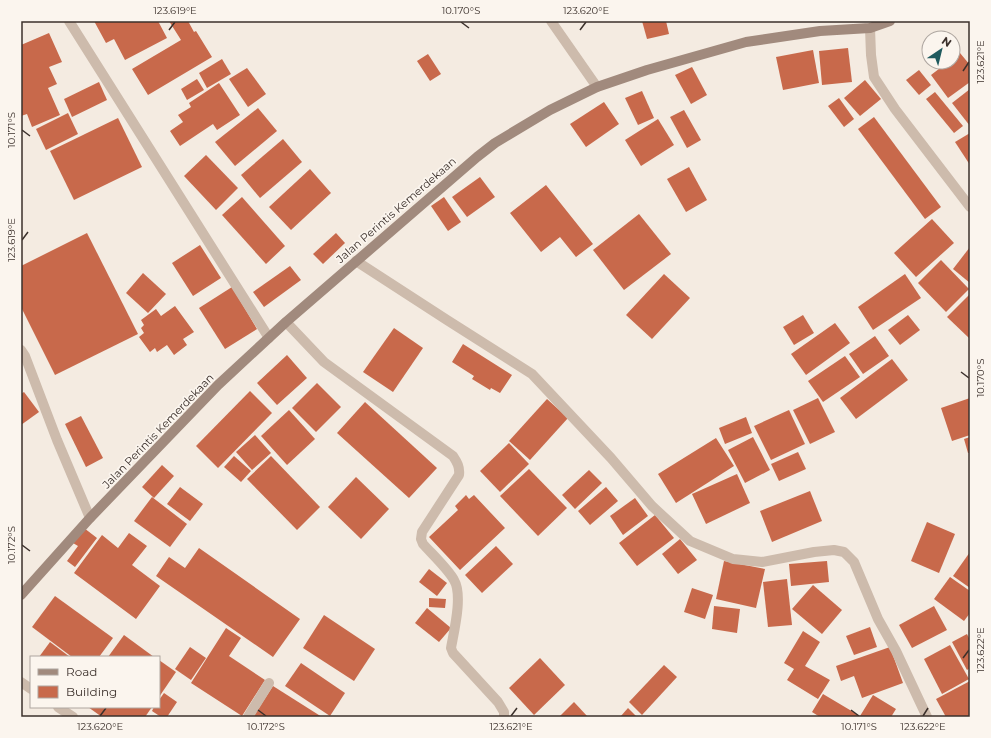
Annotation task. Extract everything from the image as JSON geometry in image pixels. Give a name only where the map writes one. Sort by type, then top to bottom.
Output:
[{"type":"street","points":[[69,21],[269,338]]},
{"type":"street","points":[[551,21],[597,86]]},
{"type":"street","name":"Jalan Perintis Kemerdekaan","points":[[21,595],[90,518],[218,386],[286,322],[477,157],[496,143],[550,110],[597,86],[647,70],[746,42],[820,31],[870,28],[890,21]]},
{"type":"street","points":[[870,28],[874,77],[895,109],[970,207]]},
{"type":"street","points":[[356,261],[532,374],[611,458],[652,506],[690,541],[733,559],[762,562],[814,552],[834,550],[844,552],[854,562],[878,619],[896,651],[927,717]]},
{"type":"street","points":[[286,322],[324,362],[453,456],[457,462],[460,469],[459,475],[422,532],[421,539],[423,544],[454,580],[458,596],[451,648],[453,654],[498,702],[504,712],[504,717]]},
{"type":"street","points":[[21,350],[25,356],[57,440],[90,518]]},
{"type":"street","points":[[21,682],[30,688]]},
{"type":"street","points":[[248,717],[269,683]]},
{"type":"street","points":[[60,708],[73,717]]},
{"type":"building","points":[[94,21],[158,21],[167,38],[125,60],[114,39],[106,43]]},
{"type":"building","points":[[169,21],[188,21],[212,57],[148,95],[132,69],[181,40]]},
{"type":"building","points":[[642,21],[666,21],[669,34],[647,39]]},
{"type":"building","points":[[49,33],[62,62],[49,67],[57,84],[48,88],[60,115],[32,127],[27,114],[21,116],[21,45]]},
{"type":"building","points":[[848,48],[852,82],[822,85],[819,51]]},
{"type":"building","points":[[813,50],[819,83],[783,90],[776,57]]},
{"type":"building","points":[[428,54],[441,74],[430,81],[417,61]]},
{"type":"building","points":[[961,54],[970,65],[970,82],[948,98],[931,75],[938,70],[961,70]]},
{"type":"building","points":[[222,59],[231,74],[207,88],[199,73]]},
{"type":"building","points":[[692,67],[707,95],[691,104],[675,75]]},
{"type":"building","points":[[247,68],[266,94],[248,107],[229,79]]},
{"type":"building","points":[[919,70],[931,85],[919,95],[906,80]]},
{"type":"building","points":[[197,79],[204,90],[187,100],[181,89]]},
{"type":"building","points":[[865,80],[881,99],[860,116],[844,98]]},
{"type":"building","points":[[99,82],[107,100],[72,117],[64,99]]},
{"type":"building","points":[[219,83],[240,115],[217,130],[213,124],[180,146],[170,131],[183,122],[178,115],[191,107],[189,103]]},
{"type":"building","points":[[970,89],[970,126],[952,103]]},
{"type":"building","points":[[642,91],[654,118],[638,125],[625,98]]},
{"type":"building","points":[[935,92],[963,126],[954,133],[926,99]]},
{"type":"building","points":[[839,98],[854,119],[844,127],[828,106]]},
{"type":"building","points":[[604,102],[619,124],[586,147],[570,124]]},
{"type":"building","points":[[258,108],[277,131],[235,166],[215,142]]},
{"type":"building","points":[[684,110],[701,140],[687,148],[670,117]]},
{"type":"building","points":[[68,113],[78,134],[46,150],[36,129]]},
{"type":"building","points":[[874,117],[941,207],[925,219],[858,129]]},
{"type":"building","points":[[118,118],[142,167],[74,200],[50,151]]},
{"type":"building","points":[[658,119],[674,145],[641,166],[625,140]]},
{"type":"building","points":[[970,133],[970,165],[955,142]]},
{"type":"building","points":[[283,139],[302,162],[260,198],[241,175]]},
{"type":"building","points":[[206,155],[238,188],[216,210],[184,176]]},
{"type":"building","points":[[689,167],[707,200],[686,212],[667,179]]},
{"type":"building","points":[[310,169],[331,193],[291,230],[269,207]]},
{"type":"building","points":[[480,177],[495,197],[467,217],[452,197]]},
{"type":"building","points":[[546,185],[593,244],[576,257],[560,237],[541,252],[510,213]]},
{"type":"building","points":[[242,197],[285,246],[266,264],[222,215]]},
{"type":"building","points":[[444,197],[461,222],[448,231],[431,206]]},
{"type":"building","points":[[639,214],[671,254],[624,290],[593,250]]},
{"type":"building","points":[[932,219],[954,243],[916,277],[894,253]]},
{"type":"building","points":[[87,233],[138,334],[55,375],[21,307],[21,266]]},
{"type":"building","points":[[336,233],[345,243],[323,264],[313,254]]},
{"type":"building","points":[[200,245],[221,278],[193,296],[172,263]]},
{"type":"building","points":[[970,247],[970,283],[953,269]]},
{"type":"building","points":[[941,260],[969,289],[946,312],[918,283]]},
{"type":"building","points":[[290,266],[301,280],[264,307],[253,292]]},
{"type":"building","points":[[143,273],[166,294],[148,313],[126,293]]},
{"type":"building","points":[[664,274],[690,298],[652,339],[626,315]]},
{"type":"building","points":[[905,274],[921,298],[873,330],[858,307]]},
{"type":"building","points":[[232,287],[257,329],[225,349],[199,308]]},
{"type":"building","points":[[970,294],[970,339],[947,317]]},
{"type":"building","points":[[175,306],[194,332],[183,339],[187,345],[174,355],[167,345],[157,352],[155,348],[150,352],[139,337],[144,333],[141,328],[144,325],[141,320],[156,309],[161,316]]},
{"type":"building","points":[[803,315],[814,333],[794,345],[783,327]]},
{"type":"building","points":[[908,315],[920,330],[900,345],[888,330]]},
{"type":"building","points":[[835,323],[850,343],[806,375],[791,354]]},
{"type":"building","points":[[394,328],[423,348],[393,392],[363,372]]},
{"type":"building","points":[[875,336],[889,356],[863,374],[849,354]]},
{"type":"building","points":[[463,344],[512,375],[500,393],[491,388],[490,390],[472,379],[474,376],[452,362]]},
{"type":"building","points":[[287,355],[307,378],[277,405],[257,383]]},
{"type":"building","points":[[845,356],[860,377],[823,402],[808,381]]},
{"type":"building","points":[[892,359],[908,380],[856,419],[840,398]]},
{"type":"building","points":[[317,383],[341,407],[316,432],[292,408]]},
{"type":"building","points":[[250,391],[272,413],[218,468],[196,446]]},
{"type":"building","points":[[24,392],[39,412],[21,425],[21,394]]},
{"type":"building","points":[[818,398],[835,432],[810,444],[793,410]]},
{"type":"building","points":[[970,398],[970,435],[952,441],[941,408]]},
{"type":"building","points":[[547,399],[568,418],[530,460],[509,441]]},
{"type":"building","points":[[365,402],[437,468],[409,498],[337,433]]},
{"type":"building","points":[[289,410],[315,439],[287,465],[261,436]]},
{"type":"building","points":[[789,410],[805,444],[771,460],[754,426]]},
{"type":"building","points":[[81,416],[103,458],[86,467],[65,424]]},
{"type":"building","points":[[746,417],[752,433],[725,444],[719,428]]},
{"type":"building","points":[[255,435],[271,453],[252,470],[236,452]]},
{"type":"building","points":[[753,437],[770,470],[745,483],[728,450]]},
{"type":"building","points":[[970,437],[970,453],[968,453],[964,439]]},
{"type":"building","points":[[716,438],[734,466],[676,503],[658,474]]},
{"type":"building","points":[[509,443],[529,464],[500,492],[480,471]]},
{"type":"building","points":[[798,452],[806,469],[779,481],[771,464]]},
{"type":"building","points":[[234,456],[251,471],[241,482],[224,467]]},
{"type":"building","points":[[271,456],[320,507],[297,530],[247,479]]},
{"type":"building","points":[[162,465],[174,476],[154,498],[142,487]]},
{"type":"building","points":[[529,469],[567,508],[538,536],[500,496]]},
{"type":"building","points":[[589,470],[602,483],[575,509],[562,495]]},
{"type":"building","points":[[737,474],[750,503],[706,524],[692,494]]},
{"type":"building","points":[[356,477],[389,509],[361,539],[328,507]]},
{"type":"building","points":[[180,487],[203,504],[190,521],[167,504]]},
{"type":"building","points":[[606,487],[618,501],[590,525],[578,511]]},
{"type":"building","points":[[810,491],[822,521],[772,542],[760,511]]},
{"type":"building","points":[[466,495],[469,499],[474,495],[505,528],[460,570],[429,537],[458,510],[455,506]]},
{"type":"building","points":[[152,497],[187,524],[170,547],[134,521]]},
{"type":"building","points":[[635,498],[648,516],[623,535],[610,516]]},
{"type":"building","points":[[655,515],[674,538],[637,566],[619,543]]},
{"type":"building","points":[[927,522],[955,534],[939,573],[911,561]]},
{"type":"building","points":[[84,528],[97,538],[75,567],[67,561],[78,546],[73,543]]},
{"type":"building","points":[[129,533],[147,546],[132,565],[160,586],[136,619],[74,573],[102,535],[118,548]]},
{"type":"building","points":[[680,539],[697,560],[678,574],[662,554]]},
{"type":"building","points":[[496,546],[513,564],[482,593],[465,575]]},
{"type":"building","points":[[199,548],[300,619],[273,657],[156,576],[169,557],[185,568]]},
{"type":"building","points":[[970,552],[970,588],[953,576]]},
{"type":"building","points":[[724,561],[765,569],[756,608],[716,599]]},
{"type":"building","points":[[827,561],[829,582],[791,586],[789,564]]},
{"type":"building","points":[[429,569],[447,583],[437,596],[419,582]]},
{"type":"building","points":[[950,577],[970,591],[970,613],[964,621],[934,599]]},
{"type":"building","points":[[787,579],[792,625],[768,627],[763,582]]},
{"type":"building","points":[[813,585],[842,610],[822,634],[792,609]]},
{"type":"building","points":[[692,588],[713,595],[705,619],[684,612]]},
{"type":"building","points":[[55,596],[113,638],[100,656],[71,656],[32,627]]},
{"type":"building","points":[[429,598],[446,599],[445,608],[429,607]]},
{"type":"building","points":[[714,606],[740,609],[737,633],[712,629]]},
{"type":"building","points":[[934,606],[947,630],[912,648],[899,625]]},
{"type":"building","points":[[427,608],[451,628],[439,642],[415,623]]},
{"type":"building","points":[[324,615],[375,649],[354,681],[303,648]]},
{"type":"building","points":[[870,627],[877,647],[854,655],[846,636]]},
{"type":"building","points":[[226,628],[241,638],[229,656],[265,680],[242,716],[191,683]]},
{"type":"building","points":[[803,631],[820,642],[805,666],[830,680],[818,699],[787,680],[794,669],[784,663]]},
{"type":"building","points":[[967,634],[970,640],[970,668],[967,670],[952,642]]},
{"type":"building","points":[[124,635],[153,656],[109,656]]},
{"type":"building","points":[[50,642],[69,656],[40,656]]},
{"type":"building","points":[[950,645],[969,679],[942,694],[924,659]]},
{"type":"building","points":[[190,647],[206,658],[191,680],[175,669]]},
{"type":"building","points":[[890,647],[903,683],[862,698],[854,676],[841,681],[836,666]]},
{"type":"building","points":[[540,658],[565,685],[534,715],[509,688]]},
{"type":"building","points":[[160,661],[176,672],[160,696]]},
{"type":"building","points":[[301,663],[345,693],[330,716],[285,686]]},
{"type":"building","points":[[664,665],[677,677],[642,715],[629,702]]},
{"type":"building","points":[[970,681],[970,717],[946,717],[936,699]]},
{"type":"building","points":[[273,686],[322,717],[253,717]]},
{"type":"building","points":[[164,693],[177,702],[167,717],[161,717],[152,711],[154,708],[160,708],[160,699]]},
{"type":"building","points":[[823,694],[860,716],[873,695],[896,709],[891,717],[820,717],[812,712]]},
{"type":"building","points":[[574,702],[588,717],[559,717]]},
{"type":"building","points":[[89,708],[151,708],[145,717],[102,717]]},
{"type":"building","points":[[628,708],[637,717],[620,717]]}]
